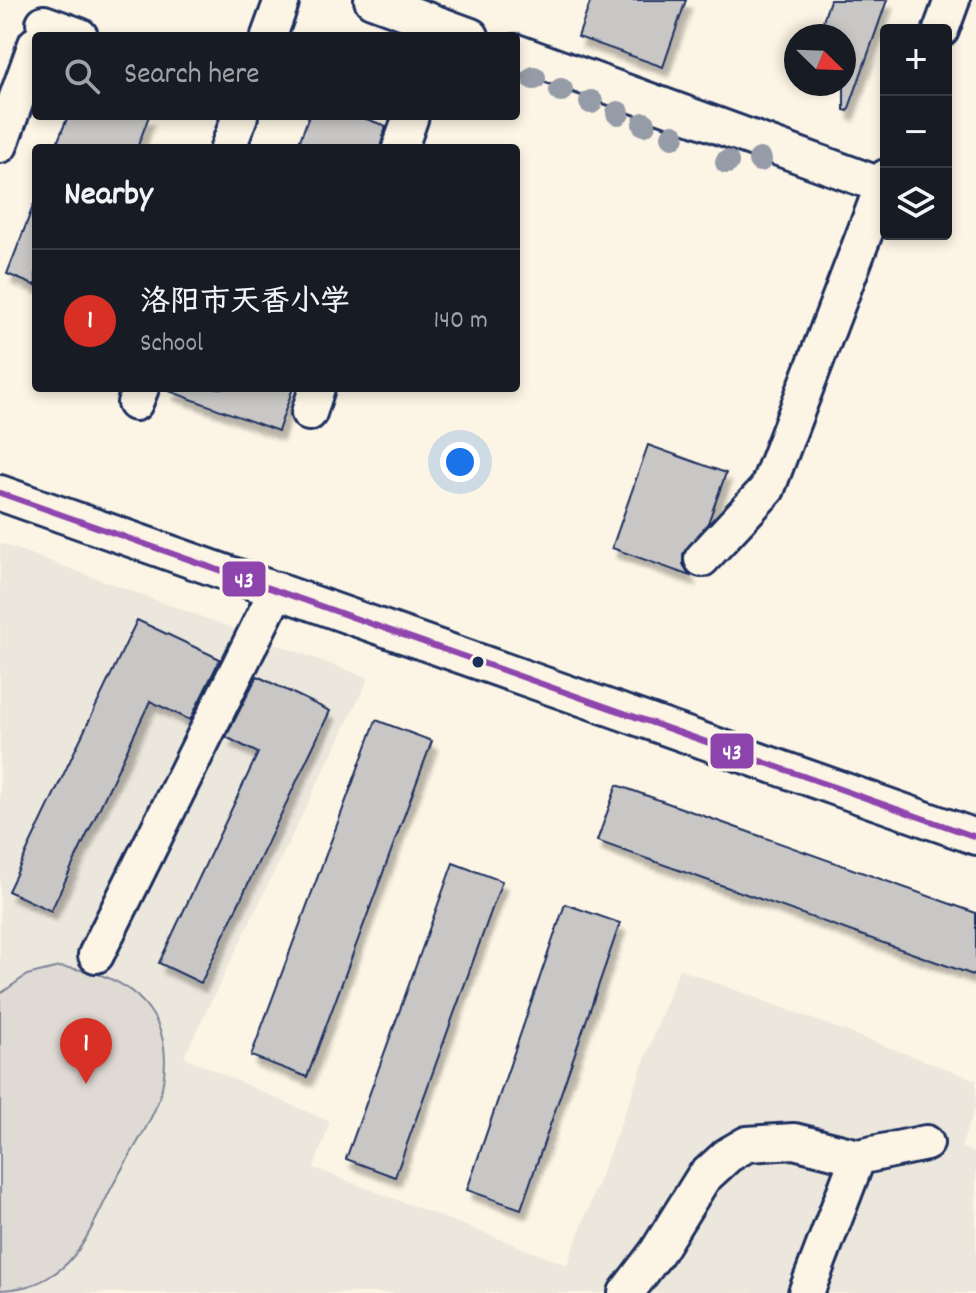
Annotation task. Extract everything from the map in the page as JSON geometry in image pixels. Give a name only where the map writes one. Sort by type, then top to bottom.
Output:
[{"type":"street","points":[[270,32],[282,0]]},
{"type":"street","points":[[372,0],[449,32]]},
{"type":"street","points":[[943,24],[952,0]]},
{"type":"street","points":[[42,26],[65,32]]},
{"type":"street","points":[[520,53],[880,180]]},
{"type":"street","points":[[0,145],[32,54]]},
{"type":"street","points":[[230,144],[238,120]]},
{"type":"street","points":[[401,144],[410,120]]},
{"type":"street","points":[[702,559],[720,537],[753,508],[777,467],[880,192]]},
{"type":"street","points":[[0,493],[976,837]]},
{"type":"street","points":[[96,955],[277,590]]},
{"type":"street","points":[[626,1293],[657,1252],[703,1178],[728,1155],[747,1144],[794,1141],[858,1157],[926,1143]]},
{"type":"street","points":[[806,1293],[858,1157]]},
{"type":"shaded area","points":[[0,543],[369,678],[184,1057],[330,1122],[314,1168],[567,1265],[679,969],[976,1080],[976,1105],[961,1147],[976,1154],[976,1293],[0,1293]]},
{"type":"shaded area","points":[[59,967],[108,978],[144,1003],[156,1020],[163,1041],[165,1065],[161,1092],[146,1127],[81,1247],[63,1267],[40,1282],[0,1290],[0,994],[27,975]]},
{"type":"building","points":[[591,0],[686,0],[663,67],[578,37]]},
{"type":"building","points":[[830,0],[887,0],[856,88],[856,24],[822,24]]},
{"type":"building","points":[[844,96],[853,96],[848,111],[844,110]]},
{"type":"building","points":[[66,120],[148,120],[138,144],[57,144]]},
{"type":"building","points":[[308,120],[369,120],[386,126],[381,144],[298,144]]},
{"type":"building","points":[[32,209],[32,284],[7,274]]},
{"type":"building","points":[[172,392],[292,392],[278,431]]},
{"type":"building","points":[[648,445],[726,473],[708,523],[683,554],[683,564],[690,576],[612,548]]},
{"type":"building","points":[[137,620],[220,659],[190,720],[150,701],[51,911],[8,891]]},
{"type":"building","points":[[257,676],[330,711],[201,983],[159,963],[258,753],[226,737]]},
{"type":"building","points":[[376,720],[432,741],[307,1077],[251,1056]]},
{"type":"building","points":[[617,785],[976,913],[976,976],[597,841]]},
{"type":"building","points":[[453,863],[502,881],[395,1177],[346,1159]]},
{"type":"building","points":[[565,904],[620,923],[521,1209],[467,1190]]},
{"type":"transit line","name":"43","points":[[0,493],[976,837]]},
{"type":"place","name":"洛阳市天香小学","points":[[86,1084]]}]
